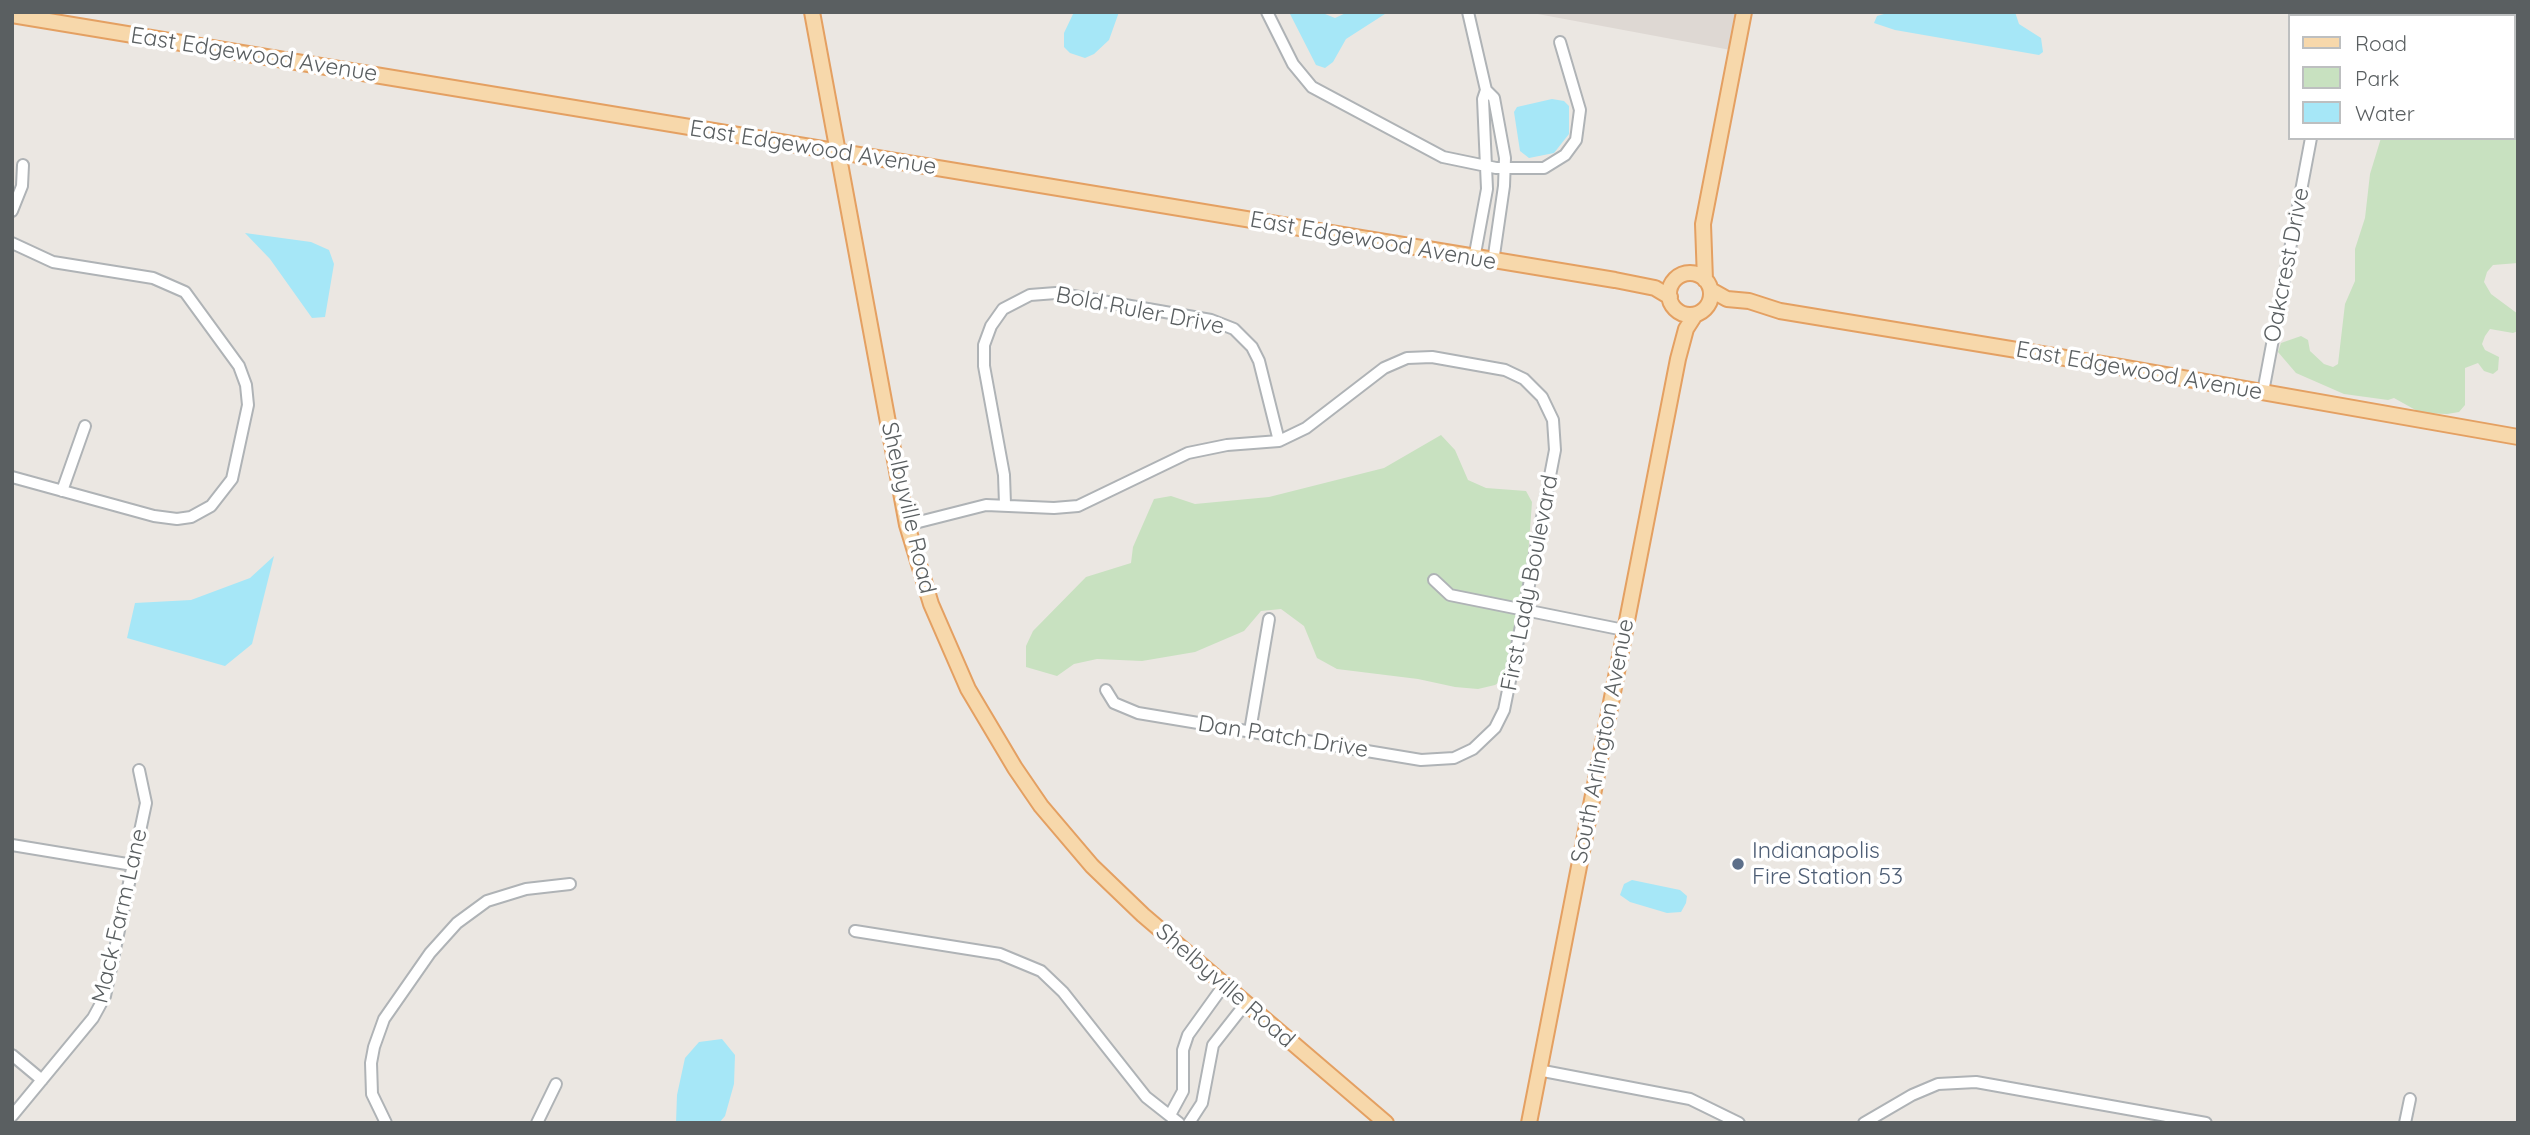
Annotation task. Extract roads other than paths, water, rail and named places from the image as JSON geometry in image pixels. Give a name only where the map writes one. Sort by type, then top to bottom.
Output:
[{"type":"main road","name":"Shelbyville Road","points":[[812,12],[907,525],[921,575],[948,647],[983,718],[1045,811],[1125,899],[1386,1123]]},
{"type":"main road","points":[[1700,312],[1710,301],[1703,224],[1744,12]]},
{"type":"main road","name":"East Edgewood Avenue","points":[[12,15],[1474,259],[1615,280]]},
{"type":"main road","points":[[1672,303],[1671,286],[1693,262],[1697,234],[1703,224]]},
{"type":"main road","points":[[1615,280],[1696,275],[1727,299],[1749,301],[1760,307]]},
{"type":"main road","points":[[1615,280],[1655,288],[1684,314],[1760,307]]},
{"type":"main road","name":"South Arlington Avenue","points":[[1672,303],[1678,359]]},
{"type":"main road","name":"East Edgewood Avenue","points":[[1760,307],[2518,437]]},
{"type":"main road","name":"South Arlington Avenue","points":[[1529,1123],[1678,359],[1686,329],[1700,312]]},
{"type":"street","points":[[1267,12],[1293,64],[1312,87],[1443,157],[1496,168],[1544,168],[1565,155],[1576,140],[1580,110],[1560,42]]},
{"type":"street","points":[[1468,12],[1486,90],[1483,99],[1496,168],[1487,189],[1474,259]]},
{"type":"street","points":[[1486,90],[1494,98],[1496,168],[1493,262]]},
{"type":"street","name":"Oakcrest Drive","points":[[2263,392],[2311,140]]},
{"type":"street","points":[[12,211],[22,186],[23,165]]},
{"type":"street","points":[[12,243],[52,262],[153,278],[185,292],[239,366],[246,385],[248,405],[235,470],[226,489],[201,512],[191,517],[168,518],[12,477]]},
{"type":"street","name":"Bold Ruler Drive","points":[[1005,504],[1004,475],[984,366],[984,345],[991,326],[1003,309],[1030,295],[1069,296],[1211,320],[1234,329],[1252,347],[1259,361],[1279,441]]},
{"type":"street","name":"First Lady Boulevard","points":[[1279,441],[1306,428],[1384,368],[1407,358],[1432,357],[1505,370],[1531,384],[1545,401],[1555,429],[1555,450],[1502,715],[1489,736],[1469,752]]},
{"type":"street","points":[[62,491],[85,426]]},
{"type":"street","points":[[907,525],[986,505],[1054,508],[1078,506],[1188,453],[1227,445],[1279,441]]},
{"type":"street","points":[[1434,580],[1450,595],[1624,630]]},
{"type":"street","points":[[1250,731],[1269,619]]},
{"type":"street","name":"Dan Patch Drive","points":[[1106,690],[1114,703],[1128,711],[1422,760],[1443,760],[1469,752]]},
{"type":"street","name":"Mack Farm Lane","points":[[12,1116],[101,1007],[146,803],[139,770]]},
{"type":"street","points":[[12,845],[133,865]]},
{"type":"street","points":[[386,1123],[372,1094],[371,1063],[374,1046],[384,1019],[430,953],[457,923],[487,901],[526,889],[570,884]]},
{"type":"street","points":[[855,931],[1000,954],[1041,971],[1063,992],[1146,1097],[1177,1121],[1183,1091],[1182,1057],[1188,1035],[1224,985]]},
{"type":"street","points":[[1189,1123],[1202,1103],[1213,1045],[1246,1003]]},
{"type":"street","points":[[12,1055],[42,1080]]},
{"type":"street","points":[[1538,1070],[1690,1099],[1739,1123]]},
{"type":"street","points":[[1864,1123],[1912,1095],[1938,1084],[1976,1082],[2206,1123]]},
{"type":"street","points":[[537,1123],[556,1084]]},
{"type":"street","points":[[2406,1123],[2410,1099]]},
{"type":"water","points":[[1074,12],[1119,12],[1109,40],[1094,54],[1085,58],[1070,53],[1064,47],[1064,33]]},
{"type":"water","points":[[1289,12],[1320,12],[1335,18],[1348,12],[1388,12],[1346,39],[1333,62],[1325,68],[1316,65]]},
{"type":"water","points":[[1891,12],[2015,12],[2019,24],[2041,38],[2043,52],[2039,55],[1895,30],[1874,23],[1877,16]]},
{"type":"water","points":[[1552,99],[1564,101],[1569,106],[1569,134],[1554,153],[1529,158],[1520,151],[1514,112],[1517,107]]},
{"type":"water","points":[[245,233],[311,242],[329,250],[334,264],[325,317],[312,318],[270,259]]},
{"type":"water","points":[[274,556],[252,644],[225,666],[127,638],[135,603],[191,600],[250,578]]},
{"type":"water","points":[[1632,880],[1680,890],[1687,896],[1686,903],[1681,912],[1667,913],[1630,902],[1620,895],[1624,884]]},
{"type":"water","points":[[722,1039],[735,1055],[734,1084],[725,1116],[719,1123],[676,1123],[677,1095],[685,1058],[699,1042]]},
{"type":"place","name":"Indianapolis Fire Station 53","points":[[1738,864]]}]
